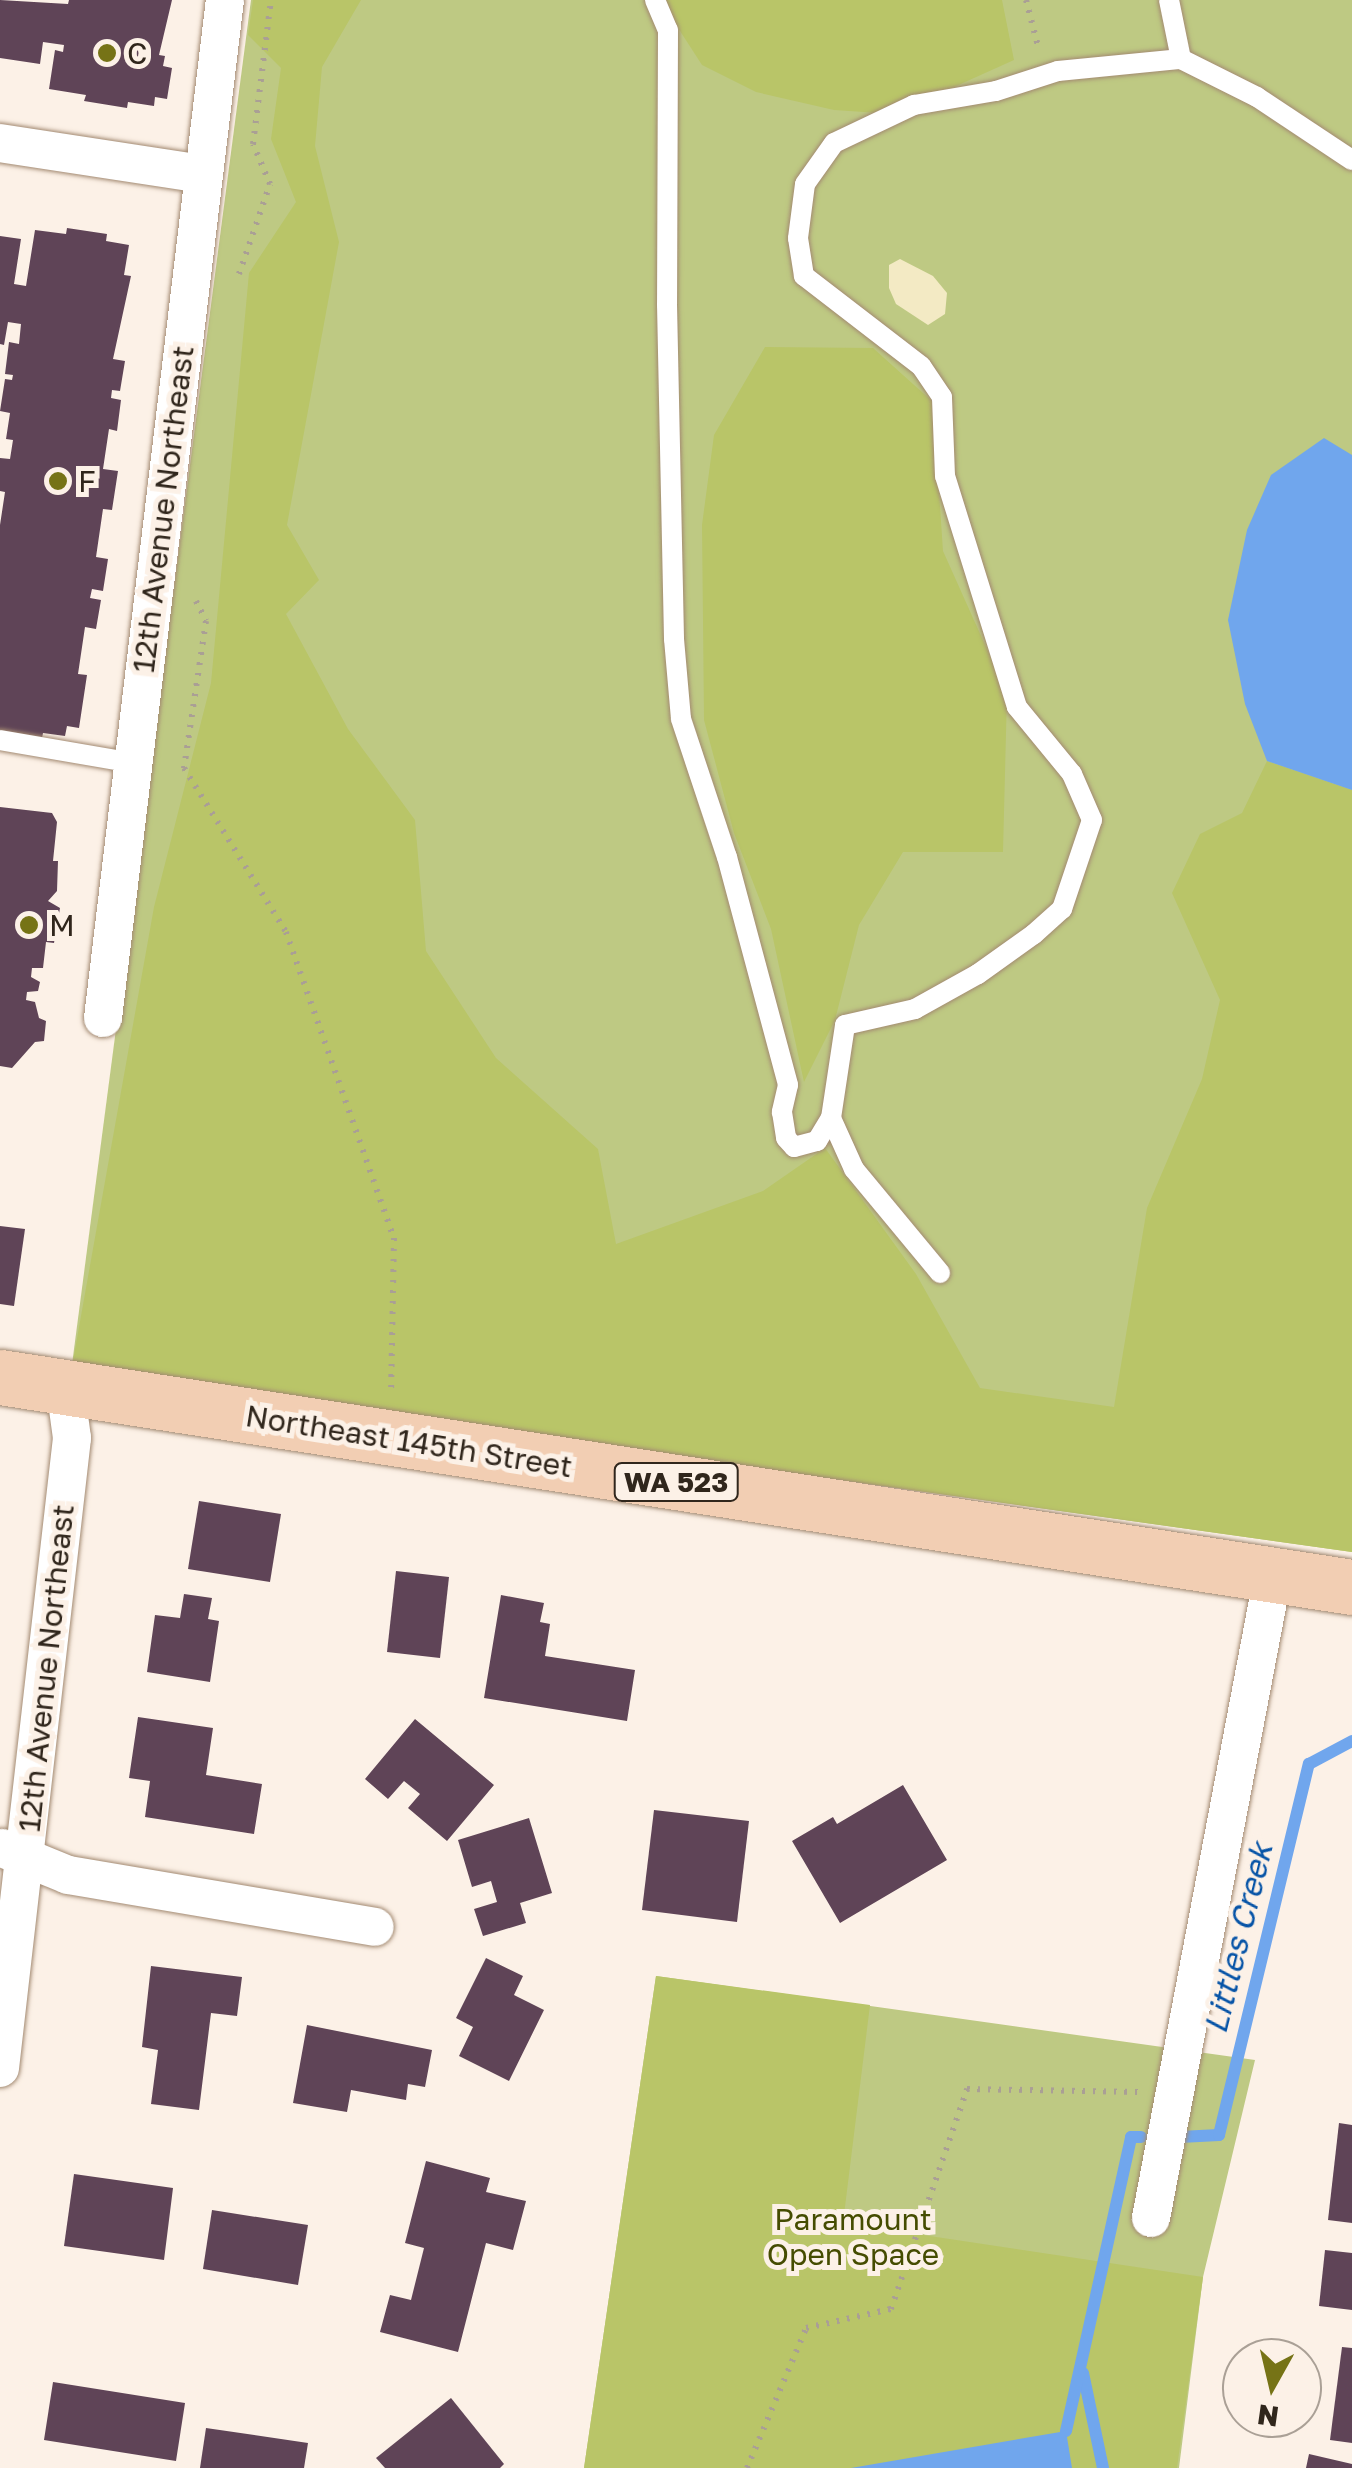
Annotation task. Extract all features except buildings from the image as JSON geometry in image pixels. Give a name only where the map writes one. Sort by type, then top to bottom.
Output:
[{"type":"main road","name":"Northeast 145th Street","points":[[0,1377],[1352,1587]]},
{"type":"street","name":"12th Avenue Northeast","points":[[103,1018],[226,0]]},
{"type":"street","points":[[0,142],[202,174]]},
{"type":"street","name":"12th Avenue Northeast","points":[[0,2068],[12,1852],[72,1438],[65,1387]]},
{"type":"street","points":[[1151,2218],[1273,1574]]},
{"type":"street","points":[[12,1852],[68,1875],[375,1927]]},
{"type":"lane","points":[[655,0],[668,30],[667,304],[674,639],[680,719],[726,857],[788,1085],[782,1112],[786,1138],[794,1147],[817,1141],[832,1118],[844,1025],[915,1009],[978,974],[1062,909],[1092,820],[1072,774],[1017,707],[945,476],[942,397],[921,366],[804,276],[798,238],[805,184],[834,143],[914,105],[996,91],[1046,76],[1181,60],[1257,97],[1352,160]]},
{"type":"lane","points":[[1169,0],[1181,60]]},
{"type":"lane","points":[[0,740],[133,762]]},
{"type":"lane","points":[[832,1118],[854,1169],[940,1274]]},
{"type":"path","points":[[239,274],[270,184],[252,144],[271,0]]},
{"type":"path","points":[[1026,0],[1046,76]]},
{"type":"path","points":[[196,601],[206,621],[184,768],[286,932],[394,1238],[391,1396]]},
{"type":"path","points":[[747,2468],[806,2328],[890,2309],[967,2088],[1175,2093]]},
{"type":"green space","points":[[251,0],[1352,0],[1352,1552],[71,1372]]},
{"type":"green space","points":[[253,0],[361,0],[322,67],[315,146],[339,242],[287,525],[319,580],[286,614],[348,729],[415,820],[426,951],[496,1058],[598,1149],[616,1244],[763,1191],[825,1148],[916,1274],[980,1388],[1114,1407],[1147,1208],[1202,1079],[1220,1000],[1172,893],[1200,834],[1242,813],[1267,761],[1352,790],[1352,1552],[71,1372],[154,907],[211,683],[249,273],[296,202],[271,139],[281,68],[248,35]]},
{"type":"green space","points":[[660,0],[1002,0],[1014,60],[894,114],[834,110],[756,92],[702,65]]},
{"type":"green space","points":[[765,347],[873,348],[933,402],[943,551],[1007,694],[1003,852],[903,852],[859,925],[835,1020],[804,1082],[771,929],[734,833],[704,720],[702,525],[714,435]]},
{"type":"green space","name":"Paramount Open Space","points":[[656,1976],[1255,2060],[1203,2277],[1179,2468],[584,2468]]},
{"type":"green space","name":"Paramount Open Space","points":[[656,1976],[870,2005],[843,2223],[1203,2277],[1177,2468],[584,2468]]},
{"type":"sand","points":[[900,259],[933,276],[947,293],[945,314],[928,325],[896,304],[889,288],[889,265]]},
{"type":"water","points":[[1324,438],[1352,455],[1352,790],[1267,761],[1245,704],[1228,620],[1247,530],[1271,475]]},
{"type":"water","points":[[1066,2431],[1072,2468],[851,2468]]},
{"type":"waterway","name":"Littles Creek","points":[[1180,2137],[1219,2135],[1309,1764],[1352,1741]]},
{"type":"waterway","name":"Littles Creek","points":[[1066,2431],[1131,2137],[1141,2137]]},
{"type":"waterway","points":[[1083,2373],[1103,2468]]},
{"type":"place","name":"C","points":[[107,53]]},
{"type":"place","name":"F","points":[[58,481]]},
{"type":"place","name":"M","points":[[29,925]]}]
